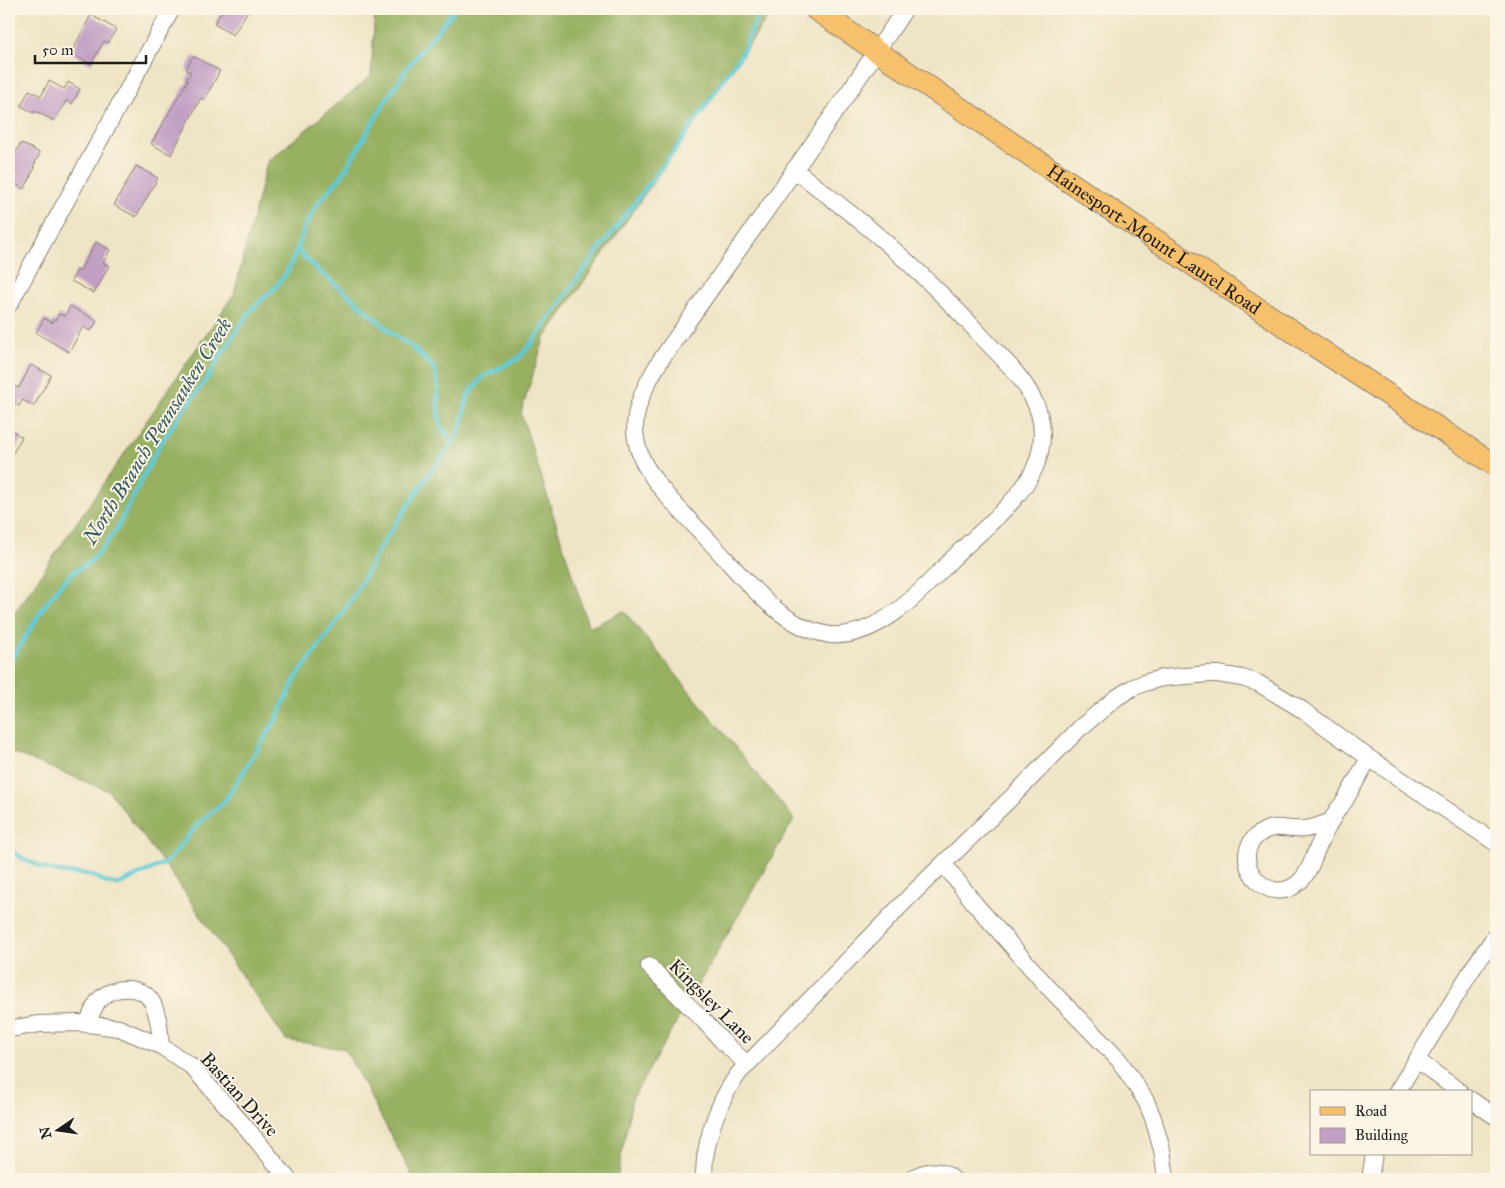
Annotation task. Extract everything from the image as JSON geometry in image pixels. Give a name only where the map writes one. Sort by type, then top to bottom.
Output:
[{"type":"main road","name":"Hainesport-Mount Laurel Road","points":[[815,9],[1307,342],[1496,466]]},
{"type":"street","points":[[9,305],[172,9]]},
{"type":"street","points":[[794,168],[878,236],[931,284],[1022,381],[1033,397],[1040,415],[1042,434],[1040,453],[1034,472],[1023,489],[946,566],[897,611],[881,622],[864,630],[846,635],[829,634],[796,624],[767,601],[693,525],[651,474],[641,457],[636,438],[636,419],[640,400],[648,380],[660,361],[794,168],[877,51],[905,9]]},
{"type":"street","points":[[703,1179],[706,1154],[717,1111],[732,1084],[747,1064],[911,895],[1015,794],[1078,729],[1103,708],[1132,688],[1162,678],[1218,674],[1258,682],[1301,709],[1369,758],[1496,843]]},
{"type":"street","points":[[1331,821],[1306,829],[1275,827],[1257,835],[1247,853],[1247,864],[1256,882],[1275,890],[1286,890],[1296,886],[1304,878],[1331,821],[1369,758]]},
{"type":"street","points":[[944,864],[975,904],[1041,978],[1119,1060],[1146,1101],[1153,1118],[1162,1150],[1166,1179]]},
{"type":"street","points":[[1398,1090],[1445,1013],[1496,935]]},
{"type":"street","name":"Kingsley Lane","points":[[649,966],[747,1064]]},
{"type":"street","points":[[87,1024],[98,1001],[104,995],[112,990],[122,988],[134,989],[144,994],[152,1002],[159,1021],[161,1046]]},
{"type":"street","name":"Bastian Drive","points":[[9,1029],[53,1023],[87,1024],[119,1028],[161,1046],[191,1066],[249,1131],[288,1179]]},
{"type":"street","points":[[1417,1060],[1457,1090]]},
{"type":"street","points":[[1472,1101],[1496,1117]]},
{"type":"street","points":[[1370,1179],[1374,1156]]},
{"type":"street","points":[[911,1179],[928,1171],[939,1171],[953,1179]]},
{"type":"green space","points":[[375,9],[756,9],[768,17],[544,339],[521,413],[589,628],[624,611],[794,819],[632,1099],[617,1179],[414,1179],[345,1049],[286,1040],[176,880],[109,791],[9,751],[9,621],[234,294],[267,162],[371,76]]},
{"type":"building","points":[[223,9],[249,9],[233,35],[214,24]]},
{"type":"building","points":[[91,15],[116,29],[108,43],[104,41],[91,64],[71,53]]},
{"type":"building","points":[[193,56],[220,71],[204,100],[201,98],[171,155],[151,144],[188,80],[186,80],[191,72],[186,70]]},
{"type":"building","points":[[49,81],[64,89],[68,82],[80,89],[72,104],[66,101],[54,121],[21,106],[29,90],[41,96]]},
{"type":"building","points":[[21,143],[40,153],[33,167],[35,168],[31,177],[24,189],[10,181],[16,169],[9,165]]},
{"type":"building","points":[[136,166],[158,178],[136,217],[114,205]]},
{"type":"building","points":[[96,242],[110,250],[103,263],[109,266],[94,293],[71,281],[77,270],[79,272]]},
{"type":"building","points":[[70,306],[97,321],[91,331],[83,327],[69,352],[36,333],[44,318],[52,323],[53,319],[55,321],[59,314],[65,316]]},
{"type":"building","points":[[31,365],[51,375],[34,406],[22,400],[19,406],[9,400],[9,396],[14,386],[19,388]]},
{"type":"building","points":[[9,429],[22,437],[9,460]]},
{"type":"waterway","name":"North Branch Pennsauken Creek","points":[[9,664],[43,608],[58,588],[72,573],[87,564],[100,552],[116,530],[159,446],[206,380],[239,327],[253,308],[275,288],[287,272],[304,229],[317,204],[341,177],[385,102],[410,64],[455,9]]},
{"type":"waterway","points":[[9,849],[29,862],[43,868],[58,872],[87,874],[107,883],[119,884],[167,862],[198,824],[225,801],[279,715],[296,678],[340,617],[359,587],[379,549],[429,474],[456,439],[468,395],[483,377],[519,358],[531,344],[583,271],[680,143],[742,53],[761,9]]},
{"type":"waterway","points":[[297,250],[320,272],[393,334],[412,347],[434,368],[438,387],[438,411],[441,426],[453,444]]}]
